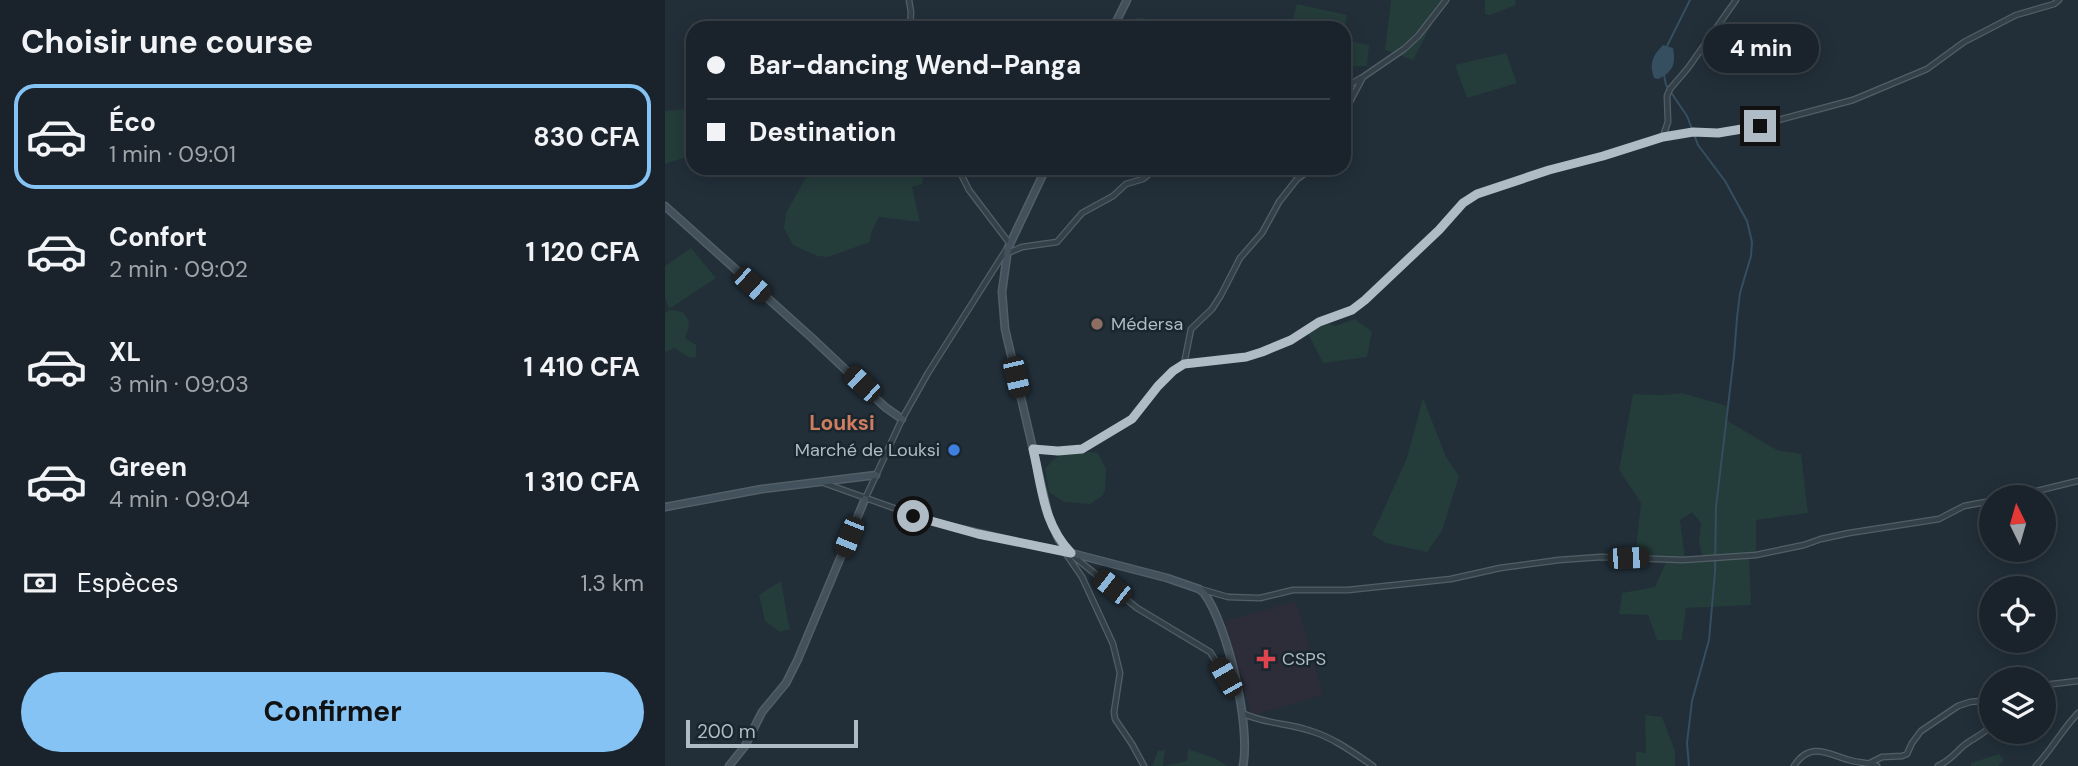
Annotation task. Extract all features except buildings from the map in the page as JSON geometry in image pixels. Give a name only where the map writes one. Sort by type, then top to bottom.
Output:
[{"type":"street","points":[[909,0],[910,21]]},
{"type":"street","points":[[1116,21],[1127,0]]},
{"type":"street","points":[[1351,84],[1418,36],[1445,0]]},
{"type":"street","points":[[1663,137],[1668,122],[1667,96],[1670,89],[1736,0]]},
{"type":"street","points":[[1033,449],[1082,449],[1132,419],[1158,386],[1184,364],[1246,357],[1262,352],[1291,340],[1319,322],[1352,310],[1439,230],[1463,203],[1477,194],[1663,137],[1693,132],[1741,130],[1853,100],[1927,69],[1964,42],[2016,15],[2054,4],[2059,0]]},
{"type":"street","points":[[1351,100],[1363,77]]},
{"type":"street","points":[[962,175],[1009,248],[1002,292],[1005,330],[1045,505],[1053,531],[1082,577],[1113,644],[1120,673],[1115,719],[1144,766]]},
{"type":"street","points":[[729,766],[745,746],[762,712],[786,683],[902,419],[928,373],[1009,248],[1043,175]]},
{"type":"street","points":[[1009,248],[1057,242],[1082,213],[1113,196],[1126,184],[1148,175]]},
{"type":"street","points":[[1184,364],[1191,329],[1212,309],[1240,258],[1262,233],[1279,202],[1303,175]]},
{"type":"street","points":[[665,206],[885,407],[902,419]]},
{"type":"street","points":[[665,507],[762,489],[876,475]]},
{"type":"street","points":[[2056,486],[2078,481]]},
{"type":"street","points":[[819,482],[930,521],[1068,552],[1228,597],[1260,598],[1293,590],[1348,590],[1451,579],[1500,568],[1559,560],[1601,557],[1683,560],[1756,555],[1849,533],[1938,519],[1964,506],[1979,503]]},
{"type":"street","points":[[1068,552],[1137,608],[1210,652],[1240,697]]},
{"type":"street","points":[[1199,589],[1208,598],[1221,631],[1240,697],[1245,745],[1243,766]]},
{"type":"street","points":[[2056,684],[2078,681]]},
{"type":"street","points":[[1870,763],[1882,757],[1907,754],[1921,731],[1958,706],[1979,702]]},
{"type":"street","points":[[1243,713],[1253,718],[1315,732],[1333,740],[1373,766]]},
{"type":"street","points":[[2036,766],[2078,713]]},
{"type":"street","points":[[1938,766],[1979,736]]},
{"type":"street","points":[[1794,766],[1802,755],[1816,751],[1831,752],[1849,760],[1877,766]]},
{"type":"shaded area","points":[[1663,45],[1673,48],[1674,63],[1667,73],[1658,79],[1654,78],[1652,64]]},
{"type":"shaded area","points":[[1296,601],[1323,695],[1252,715],[1225,621]]},
{"type":"green space","points":[[1391,0],[1445,0],[1413,60],[1385,50]]},
{"type":"green space","points":[[1485,0],[1515,0],[1516,5],[1490,15],[1485,14]]},
{"type":"green space","points":[[1297,4],[1347,15],[1346,21],[1292,21]]},
{"type":"green space","points":[[1145,18],[1149,21],[1130,21]]},
{"type":"green space","points":[[1351,41],[1369,45],[1367,66],[1351,67]]},
{"type":"green space","points":[[1506,53],[1517,83],[1467,98],[1455,65]]},
{"type":"green space","points":[[686,109],[686,157],[665,164],[665,111]]},
{"type":"green space","points":[[809,175],[924,175],[922,184],[912,187],[920,222],[879,217],[871,233],[870,242],[828,257],[817,256],[793,245],[784,228],[786,213]]},
{"type":"green space","points":[[691,248],[716,278],[669,309],[665,297],[665,266]]},
{"type":"green space","points":[[670,310],[683,312],[688,319],[685,338],[696,345],[696,357],[690,358],[675,348],[665,352],[665,313]]},
{"type":"green space","points":[[1355,319],[1372,332],[1367,357],[1323,363],[1307,332],[1318,324],[1326,322],[1335,326]]},
{"type":"green space","points":[[1682,393],[1727,406],[1726,420],[1777,450],[1801,454],[1808,513],[1756,520],[1756,554],[1749,555],[1751,605],[1686,608],[1682,640],[1657,640],[1648,615],[1619,614],[1622,593],[1655,587],[1668,558],[1635,556],[1641,503],[1619,470],[1633,394]],"holes":[[[1692,512],[1701,523],[1699,543],[1703,558],[1685,559],[1680,520]]]},
{"type":"green space","points":[[1423,398],[1446,457],[1459,476],[1442,531],[1427,552],[1386,543],[1372,535],[1407,458]]},
{"type":"green space","points":[[1098,453],[1106,469],[1102,496],[1090,504],[1064,502],[1049,492],[1045,469],[1055,459],[1064,454]]},
{"type":"green space","points":[[781,581],[791,629],[780,632],[765,621],[759,595]]},
{"type":"green space","points":[[1645,715],[1662,717],[1675,751],[1675,766],[1636,766],[1636,752],[1646,753]]},
{"type":"green space","points":[[1188,749],[1228,766],[1163,766],[1187,761]]},
{"type":"green space","points":[[1165,750],[1163,766],[1152,766],[1158,751]]},
{"type":"green space","points":[[1999,754],[2004,760],[1998,766],[1971,766],[1971,763]]},
{"type":"waterway","points":[[1667,46],[1690,0]]},
{"type":"waterway","points":[[1664,75],[1666,85],[1687,116],[1698,145],[1725,181],[1747,221],[1752,242],[1751,256],[1740,293],[1716,507],[1715,572],[1709,640],[1692,701],[1687,743],[1689,766]]},
{"type":"place","name":"Médersa","points":[[1097,324]]},
{"type":"place","name":"Marché de Louksi","points":[[954,450]]},
{"type":"place","name":"CSPS","points":[[1266,659]]},
{"type":"district","name":"Louksi","points":[[842,423]]},
{"type":"route","points":[[913,516],[978,534],[1071,553],[1053,531],[1033,449],[1082,449],[1132,419],[1158,386],[1184,364],[1246,357],[1262,352],[1291,340],[1319,322],[1352,310],[1439,230],[1463,203],[1477,194],[1663,137],[1693,132],[1718,133],[1760,126]]}]
